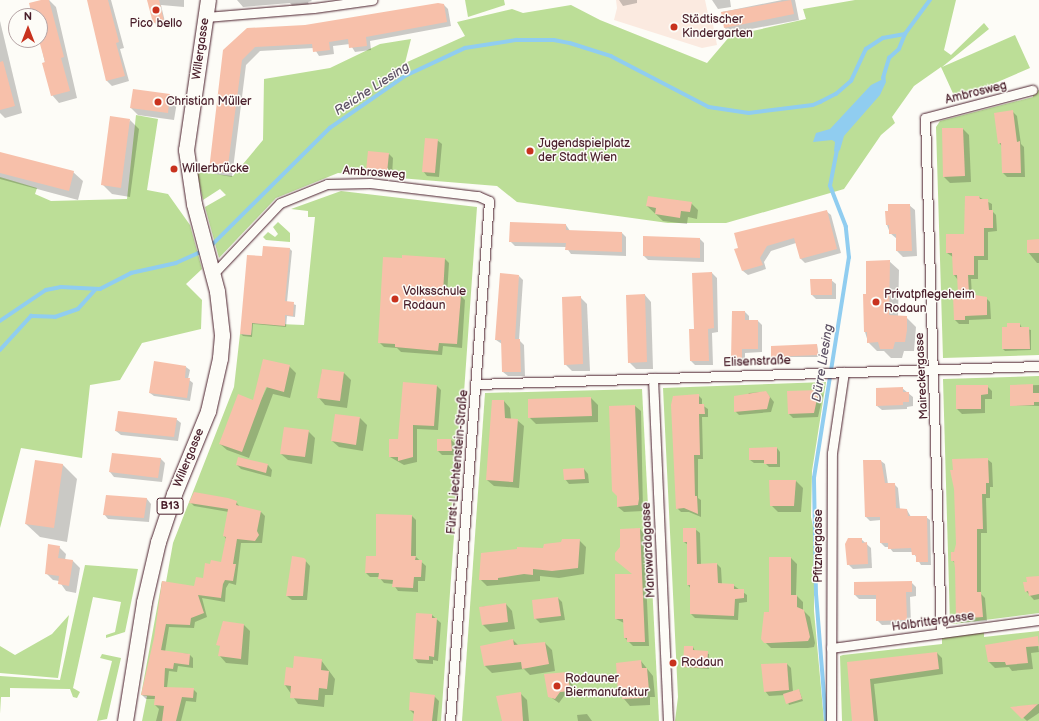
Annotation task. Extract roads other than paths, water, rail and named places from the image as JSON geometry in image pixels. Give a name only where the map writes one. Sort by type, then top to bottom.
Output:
[{"type":"main road","name":"Willergasse","points":[[125,721],[144,602],[158,542],[174,494],[208,411],[216,383],[222,335],[212,268],[198,216],[186,150],[208,0]]},
{"type":"street","points":[[206,17],[337,5],[372,0]]},
{"type":"street","name":"Ambrosweg","points":[[925,118],[1032,90]]},
{"type":"street","name":"Maireckergasse","points":[[925,118],[934,369],[941,633]]},
{"type":"street","name":"Ambrosweg","points":[[212,268],[280,204],[327,184],[370,183],[470,195],[485,198],[490,204]]},
{"type":"street","name":"Fürst-Liechtenstein-Straße","points":[[450,721],[490,204]]},
{"type":"street","name":"Elisenstraße","points":[[476,384],[1039,366]]},
{"type":"street","name":"Pfitznergasse","points":[[831,721],[832,453],[836,372]]},
{"type":"street","name":"Manowardagasse","points":[[653,378],[668,721]]},
{"type":"street","name":"Halbrittergasse","points":[[831,648],[1039,620]]},
{"type":"water","points":[[885,74],[886,82],[880,95],[844,136],[840,150],[836,153],[834,151],[835,142],[832,140],[813,142],[816,133],[830,129],[871,85],[881,80]]},
{"type":"waterway","name":"Dürre Liesing","points":[[883,78],[889,58],[899,49],[905,34],[930,0]]},
{"type":"waterway","name":"Reiche Liesing","points":[[210,247],[330,128],[405,76],[465,48],[516,40],[554,40],[570,43],[611,56],[709,107],[749,113],[813,105],[836,94],[851,81],[866,49],[883,38],[905,34]]},
{"type":"waterway","name":"Dürre Liesing","points":[[826,721],[816,595],[814,478],[849,258],[846,227],[830,186],[837,149]]},
{"type":"waterway","name":"Reiche Liesing","points":[[0,321],[46,290],[61,287],[100,289],[131,273],[176,263],[203,251]]},
{"type":"waterway","name":"Reiche Liesing","points":[[0,350],[31,316],[55,317],[78,309],[95,290]]},
{"type":"place","name":"Pico bello","points":[[156,10]]},
{"type":"place","name":"Städtischer Kindergarten","points":[[674,27]]},
{"type":"place","name":"Christian Müller","points":[[158,102]]},
{"type":"place","name":"Jugendspielplatz der Stadt Wien","points":[[530,151]]},
{"type":"place","name":"Willerbrücke","points":[[174,169]]},
{"type":"place","name":"Volksschule Rodaun","points":[[395,299]]},
{"type":"place","name":"Privatpflegeheim Rodaun","points":[[876,302]]},
{"type":"place","name":"Rodaun","points":[[673,663]]},
{"type":"place","name":"Rodauner Biermanufaktur","points":[[557,686]]}]
